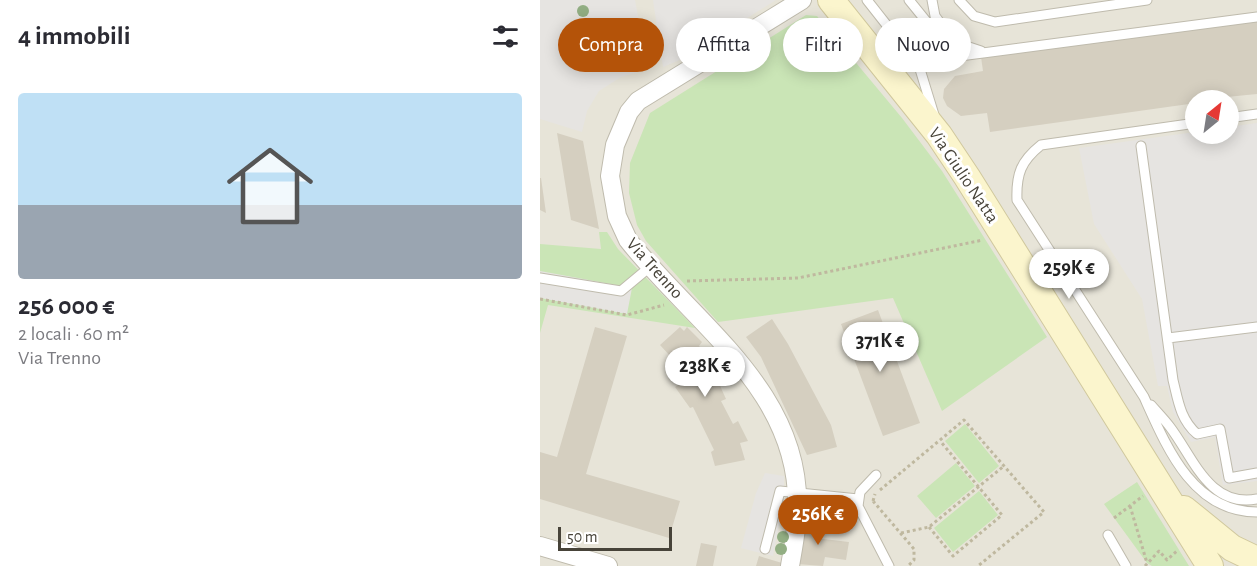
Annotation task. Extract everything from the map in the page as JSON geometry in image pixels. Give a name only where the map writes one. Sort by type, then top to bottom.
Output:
[{"type":"street","name":"Via Trenno","points":[[790,566],[798,511],[784,436],[754,379],[624,233],[611,191],[613,153],[629,112],[639,101],[802,0]]},
{"type":"street","name":"Via Giulio Natta","points":[[831,0],[939,135],[1155,492],[1179,513],[1229,566]]},
{"type":"street","points":[[1155,492],[1232,548],[1257,560]]},
{"type":"street","name":"Via Giulio Natta","points":[[1179,513],[1210,566]]},
{"type":"street","points":[[540,546],[608,566]]},
{"type":"lane","points":[[867,0],[919,66],[931,100],[939,135]]},
{"type":"lane","points":[[909,0],[956,55],[1257,17]]},
{"type":"lane","points":[[916,0],[923,16]]},
{"type":"lane","points":[[933,0],[935,16],[954,42],[965,48],[986,52]]},
{"type":"lane","points":[[959,0],[974,16],[995,22],[1147,0]]},
{"type":"lane","points":[[1239,116],[1257,114]]},
{"type":"lane","points":[[1185,125],[1041,145],[1027,157],[1018,171],[1017,200],[1144,397],[1170,427],[1198,473],[1212,486],[1239,500],[1257,499]]},
{"type":"lane","points":[[1141,146],[1175,390],[1187,426],[1197,434],[1220,429],[1229,478],[1257,473]]},
{"type":"lane","points":[[540,278],[621,291],[651,266]]},
{"type":"lane","points":[[1168,338],[1257,327]]},
{"type":"lane","points":[[1144,397],[1160,432],[1183,471],[1203,495],[1221,506],[1242,512],[1257,512]]},
{"type":"lane","points":[[876,476],[860,492],[858,506],[889,566]]},
{"type":"lane","points":[[765,549],[780,490],[858,499]]},
{"type":"lane","points":[[1108,535],[1126,566]]},
{"type":"path","points":[[665,281],[798,278],[990,238]]},
{"type":"path","points":[[540,299],[627,315],[674,303]]},
{"type":"path","points":[[908,566],[914,560],[914,549],[873,501],[874,497],[964,420],[1044,512],[978,566]]},
{"type":"path","points":[[929,527],[953,556],[1002,515],[941,441]]},
{"type":"path","points":[[901,533],[929,527],[1004,466]]},
{"type":"path","points":[[1114,518],[1155,492]]},
{"type":"path","points":[[1130,507],[1146,565],[1160,551],[1167,560],[1181,548]]},
{"type":"shaded area","points":[[540,0],[1257,0],[1257,566],[540,566]]},
{"type":"shaded area","points":[[540,0],[635,0],[638,18],[558,18],[558,72],[638,72],[621,77],[599,91],[587,111],[582,132],[540,119]]},
{"type":"shaded area","points":[[653,0],[776,0],[747,18],[676,18],[676,62],[664,67],[664,18],[656,18]]},
{"type":"shaded area","points":[[1257,123],[1257,481],[1223,485],[1215,437],[1191,442],[1173,412],[1167,386],[1158,386],[1142,299],[1094,224],[1079,148],[1185,133],[1185,144],[1239,144],[1239,126]]},
{"type":"shaded area","points":[[540,271],[632,288],[627,314],[540,298]]},
{"type":"shaded area","points":[[765,473],[784,476],[784,498],[773,556],[741,548],[756,493]]},
{"type":"green space","points":[[806,15],[819,18],[801,18]]},
{"type":"green space","points":[[783,29],[783,72],[863,71],[942,171],[1047,337],[942,411],[893,298],[718,322],[646,241],[637,225],[629,193],[630,163],[650,113],[715,72],[771,72],[771,37]]},
{"type":"green space","points":[[599,232],[607,232],[618,249],[695,328],[548,305],[540,333],[540,244],[601,249]]},
{"type":"green space","points":[[965,424],[999,466],[979,483],[945,441]]},
{"type":"green space","points":[[956,463],[975,486],[936,518],[917,496]]},
{"type":"green space","points":[[1137,482],[1189,566],[1152,566],[1147,563],[1104,504]]},
{"type":"green space","points":[[979,491],[998,515],[953,552],[934,528]]},
{"type":"building","points":[[1257,18],[1257,94],[1239,96],[1239,90],[1185,90],[1185,105],[990,132],[987,113],[961,116],[947,106],[943,98],[944,89],[955,76],[983,71],[981,57]]},
{"type":"building","points":[[557,133],[583,141],[599,229],[571,220]]},
{"type":"building","points":[[541,178],[546,213],[540,210]]},
{"type":"building","points":[[878,310],[920,423],[883,436],[841,324]]},
{"type":"building","points":[[772,319],[788,344],[831,425],[837,447],[807,455],[761,357],[746,337]]},
{"type":"building","points":[[595,327],[627,336],[586,474],[680,501],[669,538],[540,499],[540,452],[557,457]]},
{"type":"building","points":[[680,327],[684,331],[687,327],[702,342],[699,346],[706,353],[693,362],[711,382],[717,379],[726,399],[721,401],[733,424],[738,421],[748,441],[740,443],[745,460],[715,466],[711,452],[714,450],[693,407],[690,408],[675,387],[682,382],[677,377],[683,370],[660,345]]},
{"type":"building","points":[[803,517],[818,519],[815,538],[849,542],[846,560],[825,557],[823,566],[797,564]]},
{"type":"building","points":[[701,543],[717,546],[713,566],[696,566]]},
{"type":"building","points":[[759,556],[782,563],[781,566],[756,566]]}]
